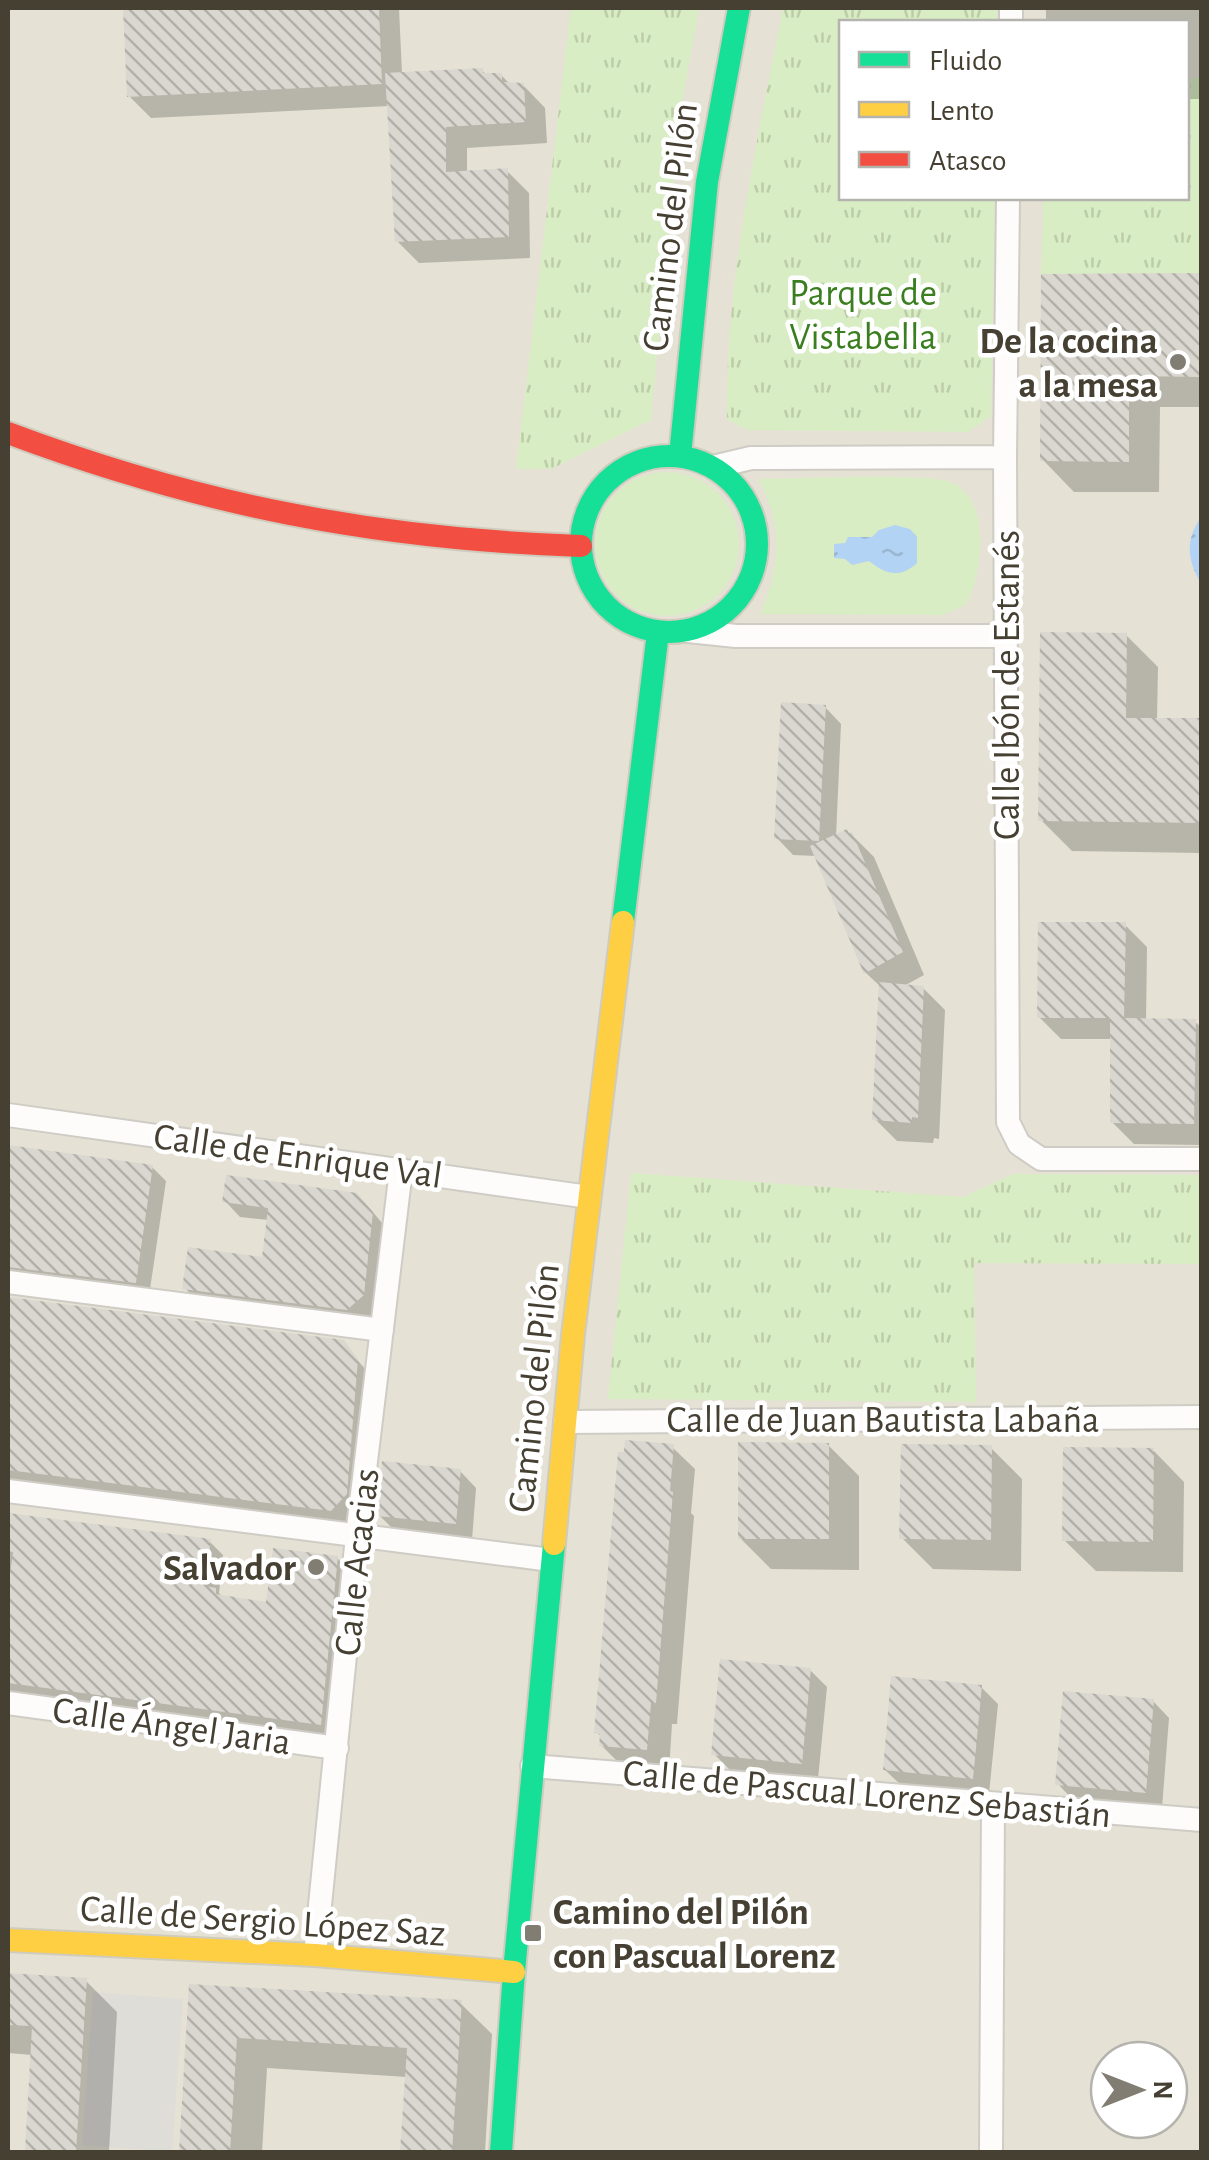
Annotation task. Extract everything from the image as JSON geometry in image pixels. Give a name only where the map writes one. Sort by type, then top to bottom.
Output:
[{"type":"street","name":"Camino del Pilón","points":[[680,456],[707,182],[738,8]]},
{"type":"street","name":"Calle Ibón de Estanés","points":[[1008,200],[1008,1122],[1019,1144],[1041,1158],[1202,1159]]},
{"type":"street","points":[[8,433],[143,481],[225,504],[322,524],[473,542],[580,546]]},
{"type":"street","points":[[688,631],[713,622],[734,605],[749,583],[757,558],[757,531],[749,506],[734,483],[713,467],[680,456],[649,458],[622,469],[600,490],[585,516],[580,546],[590,582],[612,612],[634,626],[658,632],[736,636],[1006,636]]},
{"type":"street","points":[[713,467],[751,458],[1005,457]]},
{"type":"street","name":"Camino del Pilón","points":[[501,2152],[551,1560],[589,1196],[658,632]]},
{"type":"street","name":"Calle de Enrique Val","points":[[8,1114],[589,1196]]},
{"type":"street","name":"Calle Acacias","points":[[315,1955],[357,1536],[401,1170]]},
{"type":"street","points":[[8,1282],[382,1330]]},
{"type":"street","name":"Calle de Juan Bautista Labaña","points":[[566,1422],[1202,1417]]},
{"type":"street","points":[[8,1490],[551,1560]]},
{"type":"street","name":"Calle Ángel Jaria","points":[[8,1703],[338,1748]]},
{"type":"street","name":"Calle de Pascual Lorenz Sebastián","points":[[532,1766],[1202,1820]]},
{"type":"street","points":[[991,2152],[993,1804]]},
{"type":"street","name":"Calle de Sergio López Saz","points":[[8,1940],[315,1955],[514,1972]]},
{"type":"shaded area","points":[[8,8],[1201,8],[1201,2152],[8,2152]]},
{"type":"shaded area","points":[[93,1992],[183,1999],[172,2152],[82,2145]]},
{"type":"green space","points":[[571,8],[699,8],[680,114],[651,420],[551,469],[516,469]]},
{"type":"green space","name":"Parque de Vistabella","points":[[783,8],[997,8],[997,20],[839,20],[839,200],[995,200],[991,416],[968,432],[747,430],[727,419],[731,315],[753,161]]},
{"type":"green space","points":[[1189,78],[1201,78],[1201,273],[1041,274],[1043,200],[1189,200]]},
{"type":"green space","points":[[667,472],[695,477],[718,493],[734,516],[739,544],[734,572],[718,595],[695,611],[667,616],[639,611],[616,595],[600,572],[595,544],[600,516],[616,493],[639,477]]},
{"type":"green space","points":[[890,477],[953,483],[974,506],[979,521],[977,574],[967,604],[943,615],[760,614],[772,579],[777,546],[772,512],[758,479]]},
{"type":"green space","points":[[631,1173],[963,1197],[1013,1174],[1201,1175],[1201,1264],[974,1263],[976,1402],[608,1399]]},
{"type":"water","points":[[1201,517],[1201,583],[1190,550],[1192,534]]},
{"type":"water","points":[[895,525],[910,529],[917,537],[917,563],[911,568],[893,573],[869,561],[852,565],[845,559],[834,558],[834,544],[845,543],[848,537],[872,537]]},
{"type":"building","points":[[123,8],[379,8],[382,84],[127,97]]},
{"type":"building","points":[[483,68],[483,73],[502,73],[502,82],[524,83],[526,122],[446,127],[446,172],[508,168],[509,237],[395,242],[385,73]]},
{"type":"building","points":[[1202,273],[1202,377],[1129,376],[1129,462],[1040,461],[1041,274]]},
{"type":"building","points":[[1040,632],[1127,633],[1126,718],[1202,718],[1202,823],[1038,821]]},
{"type":"building","points":[[781,702],[826,705],[819,841],[774,839]]},
{"type":"building","points":[[847,829],[852,832],[903,952],[864,974],[810,846]]},
{"type":"building","points":[[1038,922],[1126,922],[1124,1018],[1196,1019],[1194,1124],[1110,1123],[1110,1018],[1037,1018]]},
{"type":"building","points":[[879,982],[924,986],[918,1118],[912,1117],[912,1123],[872,1120]]},
{"type":"building","points":[[8,1145],[153,1165],[136,1283],[8,1267]]},
{"type":"building","points":[[226,1175],[357,1193],[373,1212],[364,1295],[347,1310],[182,1289],[188,1247],[262,1257],[268,1208],[222,1202]]},
{"type":"building","points":[[8,1297],[344,1340],[358,1359],[347,1494],[331,1511],[8,1470]]},
{"type":"building","points":[[625,1440],[674,1444],[656,1703],[651,1703],[647,1750],[599,1746],[600,1734],[594,1733],[618,1452],[624,1452]]},
{"type":"building","points":[[738,1442],[829,1443],[829,1539],[738,1539]]},
{"type":"building","points":[[901,1444],[992,1445],[991,1540],[899,1539]]},
{"type":"building","points":[[1063,1447],[1154,1448],[1153,1542],[1062,1541]]},
{"type":"building","points":[[382,1461],[461,1469],[456,1524],[377,1516]]},
{"type":"building","points":[[8,1513],[211,1539],[205,1586],[216,1588],[216,1594],[266,1602],[273,1548],[338,1556],[321,1725],[8,1683],[8,1590],[13,1552],[8,1551]]},
{"type":"building","points":[[720,1659],[811,1668],[802,1764],[711,1755]]},
{"type":"building","points":[[891,1676],[982,1685],[973,1779],[883,1770]]},
{"type":"building","points":[[1063,1691],[1154,1699],[1146,1793],[1055,1785]]},
{"type":"building","points":[[8,1973],[87,1978],[76,2152],[25,2152],[32,2026],[8,2025]]},
{"type":"building","points":[[189,1984],[462,2000],[452,2152],[400,2152],[407,2048],[237,2038],[230,2152],[179,2152]]},
{"type":"traffic: fast","points":[[680,456],[707,182],[739,8]]},
{"type":"traffic: fast","points":[[669,456],[703,463],[731,482],[750,510],[757,544],[750,578],[731,606],[703,625],[669,632],[635,625],[607,606],[588,578],[581,544],[588,510],[607,482],[635,463],[669,456]]},
{"type":"traffic: fast","points":[[623,922],[658,632]]},
{"type":"traffic: fast","points":[[501,2152],[554,1544]]},
{"type":"traffic: slow","points":[[554,1544],[573,1335],[623,922]]},
{"type":"traffic: slow","points":[[8,1940],[315,1955],[514,1972]]},
{"type":"traffic: jam","points":[[8,433],[150,480],[290,514],[432,536],[581,546]]},
{"type":"place","name":"De la cocina a la mesa","points":[[1178,362]]},
{"type":"place","name":"Salvador","points":[[316,1567]]},
{"type":"place","name":"Camino del Pilón con Pascual Lorenz","points":[[533,1933]]}]
